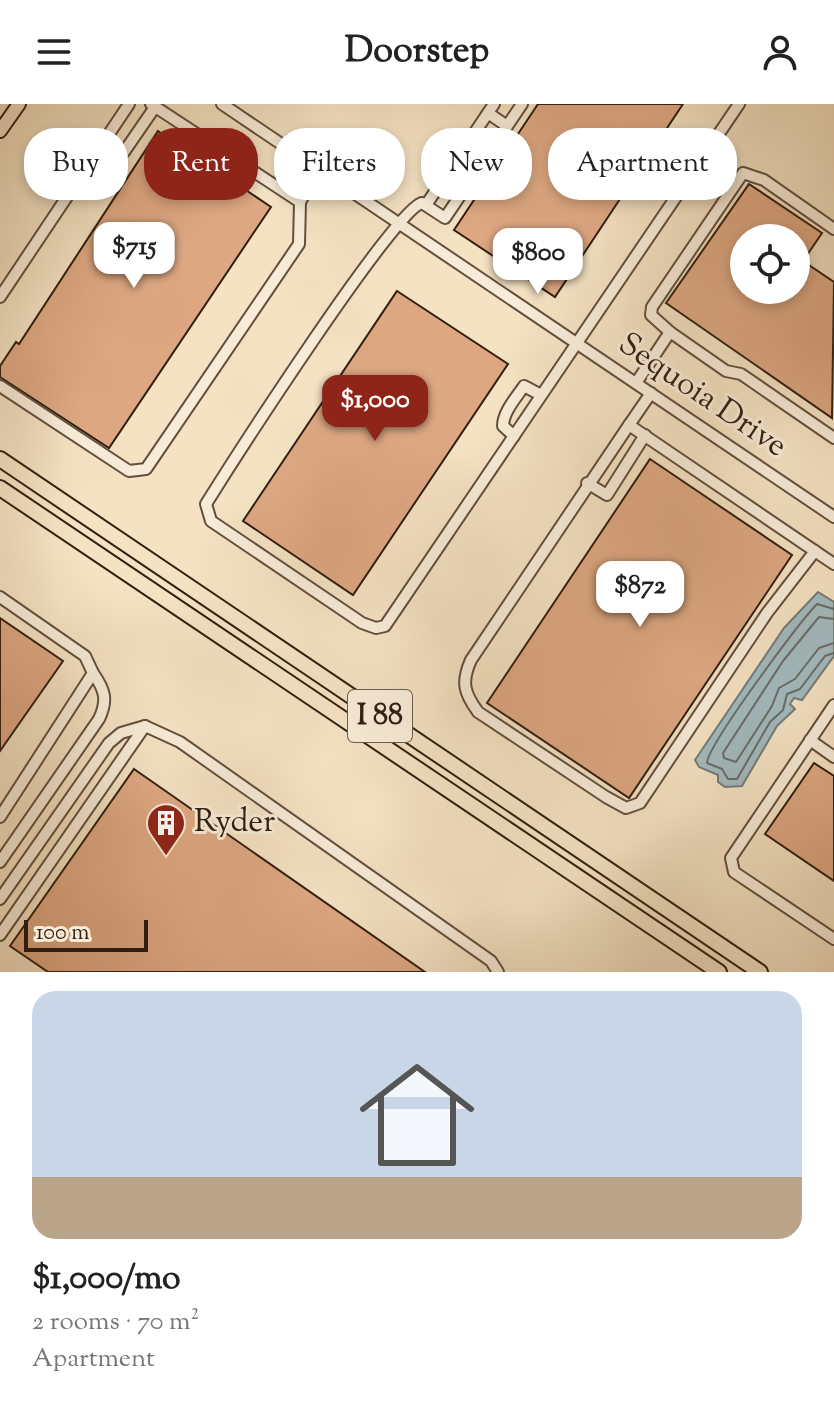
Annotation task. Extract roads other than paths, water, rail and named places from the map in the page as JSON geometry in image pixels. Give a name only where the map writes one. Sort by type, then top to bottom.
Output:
[{"type":"highway","name":"I 88","points":[[0,459],[760,972]]},
{"type":"highway","name":"I 88","points":[[0,488],[719,972]]},
{"type":"main road","points":[[0,131],[19,104]]},
{"type":"street","points":[[0,297],[129,104]]},
{"type":"street","points":[[522,104],[445,218],[426,205],[412,207],[324,326],[211,496],[206,512],[211,521],[362,623],[376,628],[385,626],[739,104]]},
{"type":"street","points":[[0,386],[129,471],[146,469],[299,244],[300,202],[153,105],[128,146]]},
{"type":"street","name":"Sequoia Drive","points":[[225,105],[274,138]]},
{"type":"street","points":[[426,205],[491,109],[507,126]]},
{"type":"street","points":[[834,229],[764,180],[743,173],[652,307],[651,315],[726,371],[741,374],[834,438]]},
{"type":"street","name":"Sequoia Drive","points":[[365,200],[834,517]]},
{"type":"street","points":[[636,383],[670,332]]},
{"type":"street","points":[[514,436],[503,426],[503,418],[518,395],[524,386],[541,395]]},
{"type":"street","points":[[651,393],[587,483],[463,677],[466,696],[478,712],[626,808],[640,803],[761,622],[815,551]]},
{"type":"street","points":[[629,425],[834,564]]},
{"type":"street","points":[[587,483],[607,495],[645,435]]},
{"type":"street","points":[[0,597],[85,656],[105,693],[106,705],[0,862]]},
{"type":"street","points":[[0,817],[93,673]]},
{"type":"street","points":[[834,705],[734,851],[731,866],[734,872],[834,939]]},
{"type":"street","points":[[0,935],[145,726]]},
{"type":"street","points":[[0,899],[109,743],[121,733],[145,726],[180,742],[491,961],[498,972]]},
{"type":"street","points":[[810,740],[834,757]]},
{"type":"water","points":[[818,592],[834,602],[834,656],[802,700],[794,698],[790,704],[795,709],[777,726],[742,786],[725,787],[718,782],[718,775],[699,767],[695,760],[784,628]]},
{"type":"place","name":"Ryder","points":[[166,857]]}]
